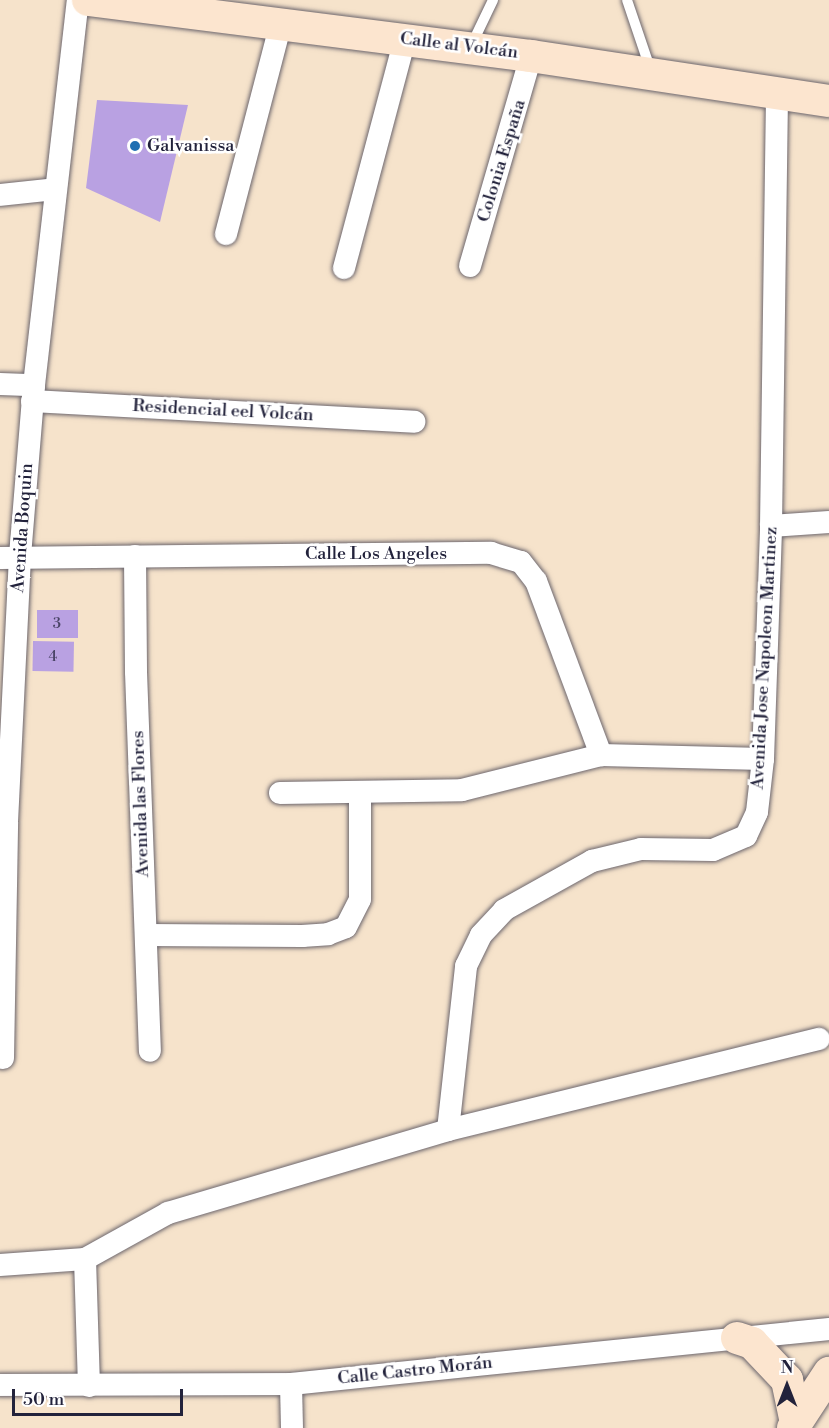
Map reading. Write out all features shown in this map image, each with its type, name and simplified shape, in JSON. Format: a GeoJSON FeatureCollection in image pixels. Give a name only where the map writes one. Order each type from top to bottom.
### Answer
{"type":"FeatureCollection","features":[{"type":"Feature","properties":{"kind":"main road","name":"Calle al Volcán"},"geometry":{"type":"LineString","coordinates":[[88,0],[231,8],[281,22],[531,56],[829,101]]}},
{"type":"Feature","properties":{"kind":"main road"},"geometry":{"type":"LineString","coordinates":[[737,1338],[752,1343],[787,1380],[795,1426]]}},
{"type":"Feature","properties":{"kind":"main road"},"geometry":{"type":"LineString","coordinates":[[795,1426],[829,1373]]}},
{"type":"Feature","properties":{"kind":"street","name":"Avenida Boquin"},"geometry":{"type":"LineString","coordinates":[[3,1058],[4,822],[10,557],[33,393],[78,0]]}},
{"type":"Feature","properties":{"kind":"street"},"geometry":{"type":"LineString","coordinates":[[225,234],[281,22]]}},
{"type":"Feature","properties":{"kind":"street"},"geometry":{"type":"LineString","coordinates":[[344,268],[405,39]]}},
{"type":"Feature","properties":{"kind":"street","name":"Colonia España"},"geometry":{"type":"LineString","coordinates":[[470,266],[531,56]]}},
{"type":"Feature","properties":{"kind":"street","name":"Avenida Jose Napoleon Martinez"},"geometry":{"type":"LineString","coordinates":[[448,1130],[466,966],[481,935],[504,910],[592,861],[641,849],[713,850],[746,836],[757,812],[763,759],[771,526],[777,93]]}},
{"type":"Feature","properties":{"kind":"street"},"geometry":{"type":"LineString","coordinates":[[0,195],[56,189]]}},
{"type":"Feature","properties":{"kind":"street","name":"Residencial eel Volcán"},"geometry":{"type":"LineString","coordinates":[[0,384],[33,393],[414,422]]}},
{"type":"Feature","properties":{"kind":"street"},"geometry":{"type":"LineString","coordinates":[[771,526],[829,522]]}},
{"type":"Feature","properties":{"kind":"street","name":"Calle Los Angeles"},"geometry":{"type":"LineString","coordinates":[[10,557],[491,553],[521,562],[536,581],[601,755]]}},
{"type":"Feature","properties":{"kind":"street","name":"Avenida las Flores"},"geometry":{"type":"LineString","coordinates":[[135,556],[150,1051]]}},
{"type":"Feature","properties":{"kind":"street"},"geometry":{"type":"LineString","coordinates":[[280,793],[470,789],[601,755],[763,759]]}},
{"type":"Feature","properties":{"kind":"street"},"geometry":{"type":"LineString","coordinates":[[146,935],[302,936],[328,934],[346,927],[360,899],[360,793]]}},
{"type":"Feature","properties":{"kind":"street"},"geometry":{"type":"LineString","coordinates":[[0,1265],[85,1259],[168,1213],[448,1130],[819,1039]]}},
{"type":"Feature","properties":{"kind":"street"},"geometry":{"type":"LineString","coordinates":[[85,1259],[89,1386]]}},
{"type":"Feature","properties":{"kind":"street","name":"Calle Castro Morán"},"geometry":{"type":"LineString","coordinates":[[0,1385],[291,1384],[829,1329]]}},
{"type":"Feature","properties":{"kind":"street"},"geometry":{"type":"LineString","coordinates":[[291,1384],[292,1428]]}},
{"type":"Feature","properties":{"kind":"lane"},"geometry":{"type":"LineString","coordinates":[[470,48],[493,0]]}},
{"type":"Feature","properties":{"kind":"lane"},"geometry":{"type":"LineString","coordinates":[[627,0],[652,74]]}},
{"type":"Feature","properties":{"kind":"building","name":"Galvanissa"},"geometry":{"type":"Polygon","coordinates":[[[97,100],[188,105],[160,222],[86,188],[97,100]]]}},
{"type":"Feature","properties":{"kind":"building"},"geometry":{"type":"Polygon","coordinates":[[[37,610],[78,610],[78,638],[37,638],[37,610]]]}},
{"type":"Feature","properties":{"kind":"building"},"geometry":{"type":"Polygon","coordinates":[[[33,641],[74,642],[73,672],[32,671],[33,641]]]}},
{"type":"Feature","properties":{"kind":"place","name":"Galvanissa"},"geometry":{"type":"Point","coordinates":[135,146]}}]}
